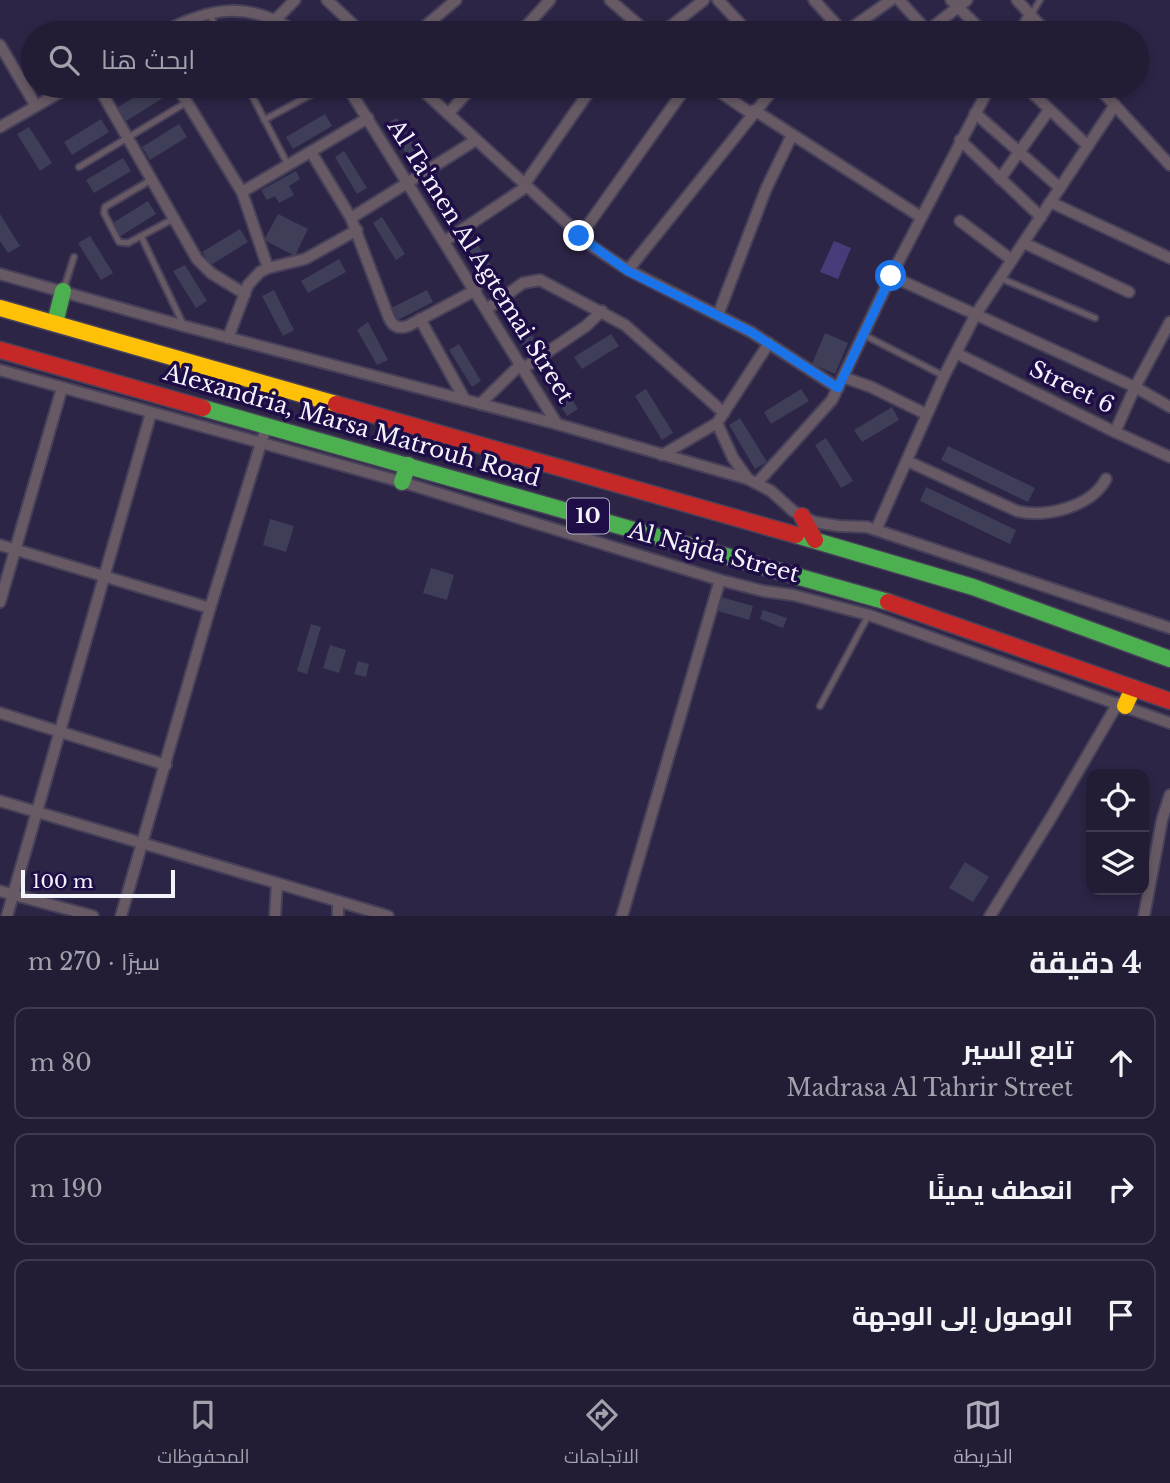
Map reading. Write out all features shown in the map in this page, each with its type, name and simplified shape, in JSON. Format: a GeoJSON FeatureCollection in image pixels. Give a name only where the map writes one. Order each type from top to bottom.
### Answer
{"type":"FeatureCollection","features":[{"type":"Feature","properties":{"kind":"main road"},"geometry":{"type":"LineString","coordinates":[[55,324],[63,290]]}},
{"type":"Feature","properties":{"kind":"main road","name":"Alexandria, Marsa Matrouh Road"},"geometry":{"type":"LineString","coordinates":[[0,309],[973,587],[1170,659]]}},
{"type":"Feature","properties":{"kind":"main road","name":"Alexandria, Marsa Matrouh Road"},"geometry":{"type":"LineString","coordinates":[[0,349],[884,601],[1170,702]]}},
{"type":"Feature","properties":{"kind":"main road"},"geometry":{"type":"LineString","coordinates":[[402,482],[408,465]]}},
{"type":"Feature","properties":{"kind":"main road"},"geometry":{"type":"LineString","coordinates":[[802,516],[815,540]]}},
{"type":"Feature","properties":{"kind":"main road"},"geometry":{"type":"LineString","coordinates":[[873,616],[884,601]]}},
{"type":"Feature","properties":{"kind":"main road"},"geometry":{"type":"LineString","coordinates":[[1121,705],[1133,688]]}},
{"type":"Feature","properties":{"kind":"street"},"geometry":{"type":"LineString","coordinates":[[190,21],[209,13],[243,10],[275,20],[295,0]]}},
{"type":"Feature","properties":{"kind":"street"},"geometry":{"type":"LineString","coordinates":[[327,0],[349,21]]}},
{"type":"Feature","properties":{"kind":"street"},"geometry":{"type":"LineString","coordinates":[[531,21],[550,0]]}},
{"type":"Feature","properties":{"kind":"street"},"geometry":{"type":"LineString","coordinates":[[610,0],[627,21]]}},
{"type":"Feature","properties":{"kind":"street"},"geometry":{"type":"LineString","coordinates":[[678,21],[704,0]]}},
{"type":"Feature","properties":{"kind":"street"},"geometry":{"type":"LineString","coordinates":[[718,0],[738,21]]}},
{"type":"Feature","properties":{"kind":"street"},"geometry":{"type":"LineString","coordinates":[[814,0],[833,21]]}},
{"type":"Feature","properties":{"kind":"street"},"geometry":{"type":"LineString","coordinates":[[861,21],[891,0]]}},
{"type":"Feature","properties":{"kind":"street"},"geometry":{"type":"LineString","coordinates":[[899,0],[917,21]]}},
{"type":"Feature","properties":{"kind":"street"},"geometry":{"type":"LineString","coordinates":[[1017,0],[1037,21]]}},
{"type":"Feature","properties":{"kind":"street"},"geometry":{"type":"LineString","coordinates":[[431,21],[454,1]]}},
{"type":"Feature","properties":{"kind":"street"},"geometry":{"type":"LineString","coordinates":[[939,21],[959,2],[975,21]]}},
{"type":"Feature","properties":{"kind":"street"},"geometry":{"type":"LineString","coordinates":[[1027,21],[1031,15]]}},
{"type":"Feature","properties":{"kind":"street"},"geometry":{"type":"LineString","coordinates":[[0,45],[21,81]]}},
{"type":"Feature","properties":{"kind":"street"},"geometry":{"type":"LineString","coordinates":[[31,98],[36,106]]}},
{"type":"Feature","properties":{"kind":"street"},"geometry":{"type":"LineString","coordinates":[[0,127],[50,98]]}},
{"type":"Feature","properties":{"kind":"street"},"geometry":{"type":"LineString","coordinates":[[105,98],[191,250],[203,266],[245,294]]}},
{"type":"Feature","properties":{"kind":"street"},"geometry":{"type":"LineString","coordinates":[[184,98],[242,192],[268,268]]}},
{"type":"Feature","properties":{"kind":"street","name":"Al Ta'men Al Agtemai Street"},"geometry":{"type":"LineString","coordinates":[[357,98],[557,424]]}},
{"type":"Feature","properties":{"kind":"street"},"geometry":{"type":"LineString","coordinates":[[431,98],[579,236],[628,271],[769,343],[838,388]]}},
{"type":"Feature","properties":{"kind":"street"},"geometry":{"type":"LineString","coordinates":[[448,114],[462,98]]}},
{"type":"Feature","properties":{"kind":"street"},"geometry":{"type":"LineString","coordinates":[[444,241],[525,186],[585,98]]}},
{"type":"Feature","properties":{"kind":"street"},"geometry":{"type":"LineString","coordinates":[[579,236],[678,98]]}},
{"type":"Feature","properties":{"kind":"street"},"geometry":{"type":"LineString","coordinates":[[730,98],[921,217]]}},
{"type":"Feature","properties":{"kind":"street"},"geometry":{"type":"LineString","coordinates":[[628,271],[765,98]]}},
{"type":"Feature","properties":{"kind":"street"},"geometry":{"type":"LineString","coordinates":[[753,481],[824,410],[838,388],[981,98]]}},
{"type":"Feature","properties":{"kind":"street"},"geometry":{"type":"LineString","coordinates":[[1037,98],[1088,146]]}},
{"type":"Feature","properties":{"kind":"street"},"geometry":{"type":"LineString","coordinates":[[1108,98],[1170,165]]}},
{"type":"Feature","properties":{"kind":"street"},"geometry":{"type":"LineString","coordinates":[[876,530],[944,376],[976,314],[1115,105]]}},
{"type":"Feature","properties":{"kind":"street"},"geometry":{"type":"LineString","coordinates":[[1000,179],[1049,110]]}},
{"type":"Feature","properties":{"kind":"street"},"geometry":{"type":"LineString","coordinates":[[975,113],[1060,188]]}},
{"type":"Feature","properties":{"kind":"street"},"geometry":{"type":"LineString","coordinates":[[242,192],[368,118]]}},
{"type":"Feature","properties":{"kind":"street"},"geometry":{"type":"LineString","coordinates":[[718,315],[766,189],[792,135]]}},
{"type":"Feature","properties":{"kind":"street"},"geometry":{"type":"LineString","coordinates":[[351,218],[476,140]]}},
{"type":"Feature","properties":{"kind":"street"},"geometry":{"type":"LineString","coordinates":[[960,140],[1041,217]]}},
{"type":"Feature","properties":{"kind":"street"},"geometry":{"type":"LineString","coordinates":[[311,152],[351,218],[391,323],[403,328],[476,290]]}},
{"type":"Feature","properties":{"kind":"street"},"geometry":{"type":"LineString","coordinates":[[1050,202],[1170,258]]}},
{"type":"Feature","properties":{"kind":"street"},"geometry":{"type":"LineString","coordinates":[[960,221],[1012,260]]}},
{"type":"Feature","properties":{"kind":"street"},"geometry":{"type":"LineString","coordinates":[[228,338],[253,278],[268,268],[305,259],[356,230]]}},
{"type":"Feature","properties":{"kind":"street"},"geometry":{"type":"LineString","coordinates":[[1024,243],[1129,292]]}},
{"type":"Feature","properties":{"kind":"street"},"geometry":{"type":"LineString","coordinates":[[0,274],[228,338],[557,424],[753,481],[771,491],[802,516],[825,525],[858,526],[876,530],[1170,628]]}},
{"type":"Feature","properties":{"kind":"street"},"geometry":{"type":"LineString","coordinates":[[891,276],[1135,387],[1170,407]]}},
{"type":"Feature","properties":{"kind":"street"},"geometry":{"type":"LineString","coordinates":[[487,309],[523,283],[540,280],[601,311],[636,334],[720,418],[733,458],[753,481]]}},
{"type":"Feature","properties":{"kind":"street"},"geometry":{"type":"LineString","coordinates":[[480,404],[523,366],[586,326],[601,311]]}},
{"type":"Feature","properties":{"kind":"street"},"geometry":{"type":"LineString","coordinates":[[421,319],[465,400]]}},
{"type":"Feature","properties":{"kind":"street"},"geometry":{"type":"LineString","coordinates":[[1115,432],[1135,387],[1170,322]]}},
{"type":"Feature","properties":{"kind":"street"},"geometry":{"type":"LineString","coordinates":[[662,455],[720,418],[769,343]]}},
{"type":"Feature","properties":{"kind":"street","name":"Street 6"},"geometry":{"type":"LineString","coordinates":[[956,353],[1170,457]]}},
{"type":"Feature","properties":{"kind":"street","name":"Al Najda Street"},"geometry":{"type":"LineString","coordinates":[[0,370],[402,482],[720,580],[762,591],[793,595],[873,616],[1170,723]]}},
{"type":"Feature","properties":{"kind":"street"},"geometry":{"type":"LineString","coordinates":[[843,377],[871,387],[926,415]]}},
{"type":"Feature","properties":{"kind":"street"},"geometry":{"type":"LineString","coordinates":[[0,602],[62,388]]}},
{"type":"Feature","properties":{"kind":"street"},"geometry":{"type":"LineString","coordinates":[[7,916],[151,413]]}},
{"type":"Feature","properties":{"kind":"street"},"geometry":{"type":"LineString","coordinates":[[121,916],[210,608],[267,424]]}},
{"type":"Feature","properties":{"kind":"street"},"geometry":{"type":"LineString","coordinates":[[907,461],[1028,514],[1061,510],[1093,494],[1106,479]]}},
{"type":"Feature","properties":{"kind":"street"},"geometry":{"type":"LineString","coordinates":[[0,545],[210,608]]}},
{"type":"Feature","properties":{"kind":"street"},"geometry":{"type":"LineString","coordinates":[[622,916],[720,580]]}},
{"type":"Feature","properties":{"kind":"street"},"geometry":{"type":"LineString","coordinates":[[990,916],[1121,705]]}},
{"type":"Feature","properties":{"kind":"street"},"geometry":{"type":"LineString","coordinates":[[0,713],[166,765]]}},
{"type":"Feature","properties":{"kind":"street"},"geometry":{"type":"LineString","coordinates":[[1144,916],[1162,820],[1170,795]]}},
{"type":"Feature","properties":{"kind":"street"},"geometry":{"type":"LineString","coordinates":[[0,801],[388,916]]}},
{"type":"Feature","properties":{"kind":"street"},"geometry":{"type":"LineString","coordinates":[[275,916],[277,883]]}},
{"type":"Feature","properties":{"kind":"street"},"geometry":{"type":"LineString","coordinates":[[0,891],[93,916]]}},
{"type":"Feature","properties":{"kind":"street"},"geometry":{"type":"LineString","coordinates":[[338,901],[338,916]]}},
{"type":"Feature","properties":{"kind":"lane"},"geometry":{"type":"LineString","coordinates":[[1031,15],[1032,9],[1040,0]]}},
{"type":"Feature","properties":{"kind":"lane"},"geometry":{"type":"LineString","coordinates":[[209,13],[213,21]]}},
{"type":"Feature","properties":{"kind":"lane"},"geometry":{"type":"LineString","coordinates":[[253,98],[288,165]]}},
{"type":"Feature","properties":{"kind":"lane"},"geometry":{"type":"LineString","coordinates":[[264,120],[305,98]]}},
{"type":"Feature","properties":{"kind":"lane"},"geometry":{"type":"LineString","coordinates":[[79,167],[187,103]]}},
{"type":"Feature","properties":{"kind":"lane"},"geometry":{"type":"LineString","coordinates":[[151,180],[104,210],[119,242],[125,244],[173,219]]}},
{"type":"Feature","properties":{"kind":"lane"},"geometry":{"type":"LineString","coordinates":[[141,236],[184,326]]}},
{"type":"Feature","properties":{"kind":"lane"},"geometry":{"type":"LineString","coordinates":[[63,290],[74,257]]}},
{"type":"Feature","properties":{"kind":"lane"},"geometry":{"type":"LineString","coordinates":[[1000,278],[1095,318]]}},
{"type":"Feature","properties":{"kind":"lane"},"geometry":{"type":"LineString","coordinates":[[864,335],[944,376]]}},
{"type":"Feature","properties":{"kind":"lane"},"geometry":{"type":"LineString","coordinates":[[820,706],[873,616]]}},
{"type":"Feature","properties":{"kind":"shaded area"},"geometry":{"type":"Polygon","coordinates":[[[834,241],[851,248],[838,279],[820,272],[834,241]]]}},
{"type":"Feature","properties":{"kind":"building"},"geometry":{"type":"Polygon","coordinates":[[[133,98],[163,98],[126,121],[118,107],[133,98]]]}},
{"type":"Feature","properties":{"kind":"building"},"geometry":{"type":"Polygon","coordinates":[[[325,114],[332,126],[293,149],[286,137],[325,114]]]}},
{"type":"Feature","properties":{"kind":"building"},"geometry":{"type":"Polygon","coordinates":[[[397,118],[420,154],[410,160],[387,123],[397,118]]]}},
{"type":"Feature","properties":{"kind":"building"},"geometry":{"type":"Polygon","coordinates":[[[101,119],[109,132],[72,155],[64,142],[101,119]]]}},
{"type":"Feature","properties":{"kind":"building"},"geometry":{"type":"Polygon","coordinates":[[[179,124],[187,137],[150,160],[142,147],[179,124]]]}},
{"type":"Feature","properties":{"kind":"building"},"geometry":{"type":"Polygon","coordinates":[[[29,127],[52,163],[40,171],[17,134],[29,127]]]}},
{"type":"Feature","properties":{"kind":"building"},"geometry":{"type":"Polygon","coordinates":[[[344,151],[367,188],[357,194],[335,157],[344,151]]]}},
{"type":"Feature","properties":{"kind":"building"},"geometry":{"type":"Polygon","coordinates":[[[123,158],[131,171],[94,193],[86,180],[123,158]]]}},
{"type":"Feature","properties":{"kind":"building"},"geometry":{"type":"Polygon","coordinates":[[[296,171],[300,179],[289,186],[294,195],[279,203],[275,196],[267,200],[261,190],[296,171]]]}},
{"type":"Feature","properties":{"kind":"building"},"geometry":{"type":"Polygon","coordinates":[[[438,184],[461,221],[451,226],[428,190],[438,184]]]}},
{"type":"Feature","properties":{"kind":"building"},"geometry":{"type":"Polygon","coordinates":[[[148,201],[156,214],[119,237],[111,224],[148,201]]]}},
{"type":"Feature","properties":{"kind":"building"},"geometry":{"type":"Polygon","coordinates":[[[0,214],[20,246],[8,253],[0,241],[0,214]]]}},
{"type":"Feature","properties":{"kind":"building"},"geometry":{"type":"Polygon","coordinates":[[[278,214],[308,229],[295,256],[264,240],[278,214]]]}},
{"type":"Feature","properties":{"kind":"building"},"geometry":{"type":"Polygon","coordinates":[[[382,217],[405,254],[396,260],[373,223],[382,217]]]}},
{"type":"Feature","properties":{"kind":"building"},"geometry":{"type":"Polygon","coordinates":[[[240,229],[248,242],[211,265],[202,252],[240,229]]]}},
{"type":"Feature","properties":{"kind":"building"},"geometry":{"type":"Polygon","coordinates":[[[90,236],[113,273],[101,280],[78,243],[90,236]]]}},
{"type":"Feature","properties":{"kind":"building"},"geometry":{"type":"Polygon","coordinates":[[[478,245],[501,281],[492,287],[469,251],[478,245]]]}},
{"type":"Feature","properties":{"kind":"building"},"geometry":{"type":"Polygon","coordinates":[[[339,259],[346,272],[308,293],[301,281],[339,259]]]}},
{"type":"Feature","properties":{"kind":"building"},"geometry":{"type":"Polygon","coordinates":[[[185,265],[207,301],[196,308],[173,271],[185,265]]]}},
{"type":"Feature","properties":{"kind":"building"},"geometry":{"type":"Polygon","coordinates":[[[274,290],[294,330],[283,336],[262,296],[274,290]]]}},
{"type":"Feature","properties":{"kind":"building"},"geometry":{"type":"Polygon","coordinates":[[[427,290],[433,302],[398,320],[391,308],[427,290]]]}},
{"type":"Feature","properties":{"kind":"building"},"geometry":{"type":"Polygon","coordinates":[[[515,308],[538,345],[527,352],[504,315],[515,308]]]}},
{"type":"Feature","properties":{"kind":"building"},"geometry":{"type":"Polygon","coordinates":[[[368,322],[388,360],[377,365],[357,330],[368,322]]]}},
{"type":"Feature","properties":{"kind":"building"},"geometry":{"type":"Polygon","coordinates":[[[825,333],[848,343],[835,374],[812,364],[825,333]]]}},
{"type":"Feature","properties":{"kind":"building"},"geometry":{"type":"Polygon","coordinates":[[[611,334],[619,346],[582,369],[574,357],[611,334]]]}},
{"type":"Feature","properties":{"kind":"building"},"geometry":{"type":"Polygon","coordinates":[[[459,344],[481,381],[472,387],[449,350],[459,344]]]}},
{"type":"Feature","properties":{"kind":"building"},"geometry":{"type":"Polygon","coordinates":[[[555,372],[578,409],[567,416],[544,379],[555,372]]]}},
{"type":"Feature","properties":{"kind":"building"},"geometry":{"type":"Polygon","coordinates":[[[646,389],[673,433],[662,440],[635,396],[646,389]]]}},
{"type":"Feature","properties":{"kind":"building"},"geometry":{"type":"Polygon","coordinates":[[[801,389],[809,401],[771,424],[764,412],[801,389]]]}},
{"type":"Feature","properties":{"kind":"building"},"geometry":{"type":"Polygon","coordinates":[[[892,407],[899,420],[862,442],[854,430],[892,407]]]}},
{"type":"Feature","properties":{"kind":"building"},"geometry":{"type":"Polygon","coordinates":[[[740,418],[767,462],[755,469],[729,425],[740,418]]]}},
{"type":"Feature","properties":{"kind":"building"},"geometry":{"type":"Polygon","coordinates":[[[826,438],[853,481],[841,488],[815,445],[826,438]]]}},
{"type":"Feature","properties":{"kind":"building"},"geometry":{"type":"Polygon","coordinates":[[[948,446],[1035,488],[1028,502],[941,460],[948,446]]]}},
{"type":"Feature","properties":{"kind":"building"},"geometry":{"type":"Polygon","coordinates":[[[926,487],[1016,530],[1010,544],[920,501],[926,487]]]}},
{"type":"Feature","properties":{"kind":"building"},"geometry":{"type":"Polygon","coordinates":[[[270,519],[294,526],[286,552],[263,545],[270,519]]]}},
{"type":"Feature","properties":{"kind":"building"},"geometry":{"type":"Polygon","coordinates":[[[431,568],[454,575],[447,600],[423,593],[431,568]]]}},
{"type":"Feature","properties":{"kind":"building"},"geometry":{"type":"Polygon","coordinates":[[[721,597],[753,606],[749,620],[718,611],[721,597]]]}},
{"type":"Feature","properties":{"kind":"building"},"geometry":{"type":"Polygon","coordinates":[[[763,610],[787,618],[783,628],[760,619],[763,610]]]}},
{"type":"Feature","properties":{"kind":"building"},"geometry":{"type":"Polygon","coordinates":[[[311,624],[321,627],[307,674],[297,671],[311,624]]]}},
{"type":"Feature","properties":{"kind":"building"},"geometry":{"type":"Polygon","coordinates":[[[330,645],[346,650],[339,673],[323,668],[330,645]]]}},
{"type":"Feature","properties":{"kind":"building"},"geometry":{"type":"Polygon","coordinates":[[[358,661],[369,664],[366,677],[354,674],[358,661]]]}},
{"type":"Feature","properties":{"kind":"building"},"geometry":{"type":"Polygon","coordinates":[[[965,862],[989,877],[973,902],[949,888],[965,862]]]}},
{"type":"Feature","properties":{"kind":"traffic: fast"},"geometry":{"type":"LineString","coordinates":[[55,323],[63,291]]}},
{"type":"Feature","properties":{"kind":"traffic: fast"},"geometry":{"type":"LineString","coordinates":[[203,408],[888,602]]}},
{"type":"Feature","properties":{"kind":"traffic: fast"},"geometry":{"type":"LineString","coordinates":[[402,482],[408,465]]}},
{"type":"Feature","properties":{"kind":"traffic: fast"},"geometry":{"type":"LineString","coordinates":[[796,535],[973,587],[1170,659]]}},
{"type":"Feature","properties":{"kind":"traffic: slow"},"geometry":{"type":"LineString","coordinates":[[0,308],[336,404]]}},
{"type":"Feature","properties":{"kind":"traffic: slow"},"geometry":{"type":"LineString","coordinates":[[1125,706],[1133,688]]}},
{"type":"Feature","properties":{"kind":"traffic: jam"},"geometry":{"type":"LineString","coordinates":[[0,350],[203,408]]}},
{"type":"Feature","properties":{"kind":"traffic: jam"},"geometry":{"type":"LineString","coordinates":[[336,404],[796,535]]}},
{"type":"Feature","properties":{"kind":"traffic: jam"},"geometry":{"type":"LineString","coordinates":[[802,516],[815,540]]}},
{"type":"Feature","properties":{"kind":"traffic: jam"},"geometry":{"type":"LineString","coordinates":[[888,602],[1170,701]]}},
{"type":"Feature","properties":{"kind":"route"},"geometry":{"type":"LineString","coordinates":[[579,236],[628,271],[751,332],[838,388],[891,276]]}}]}
